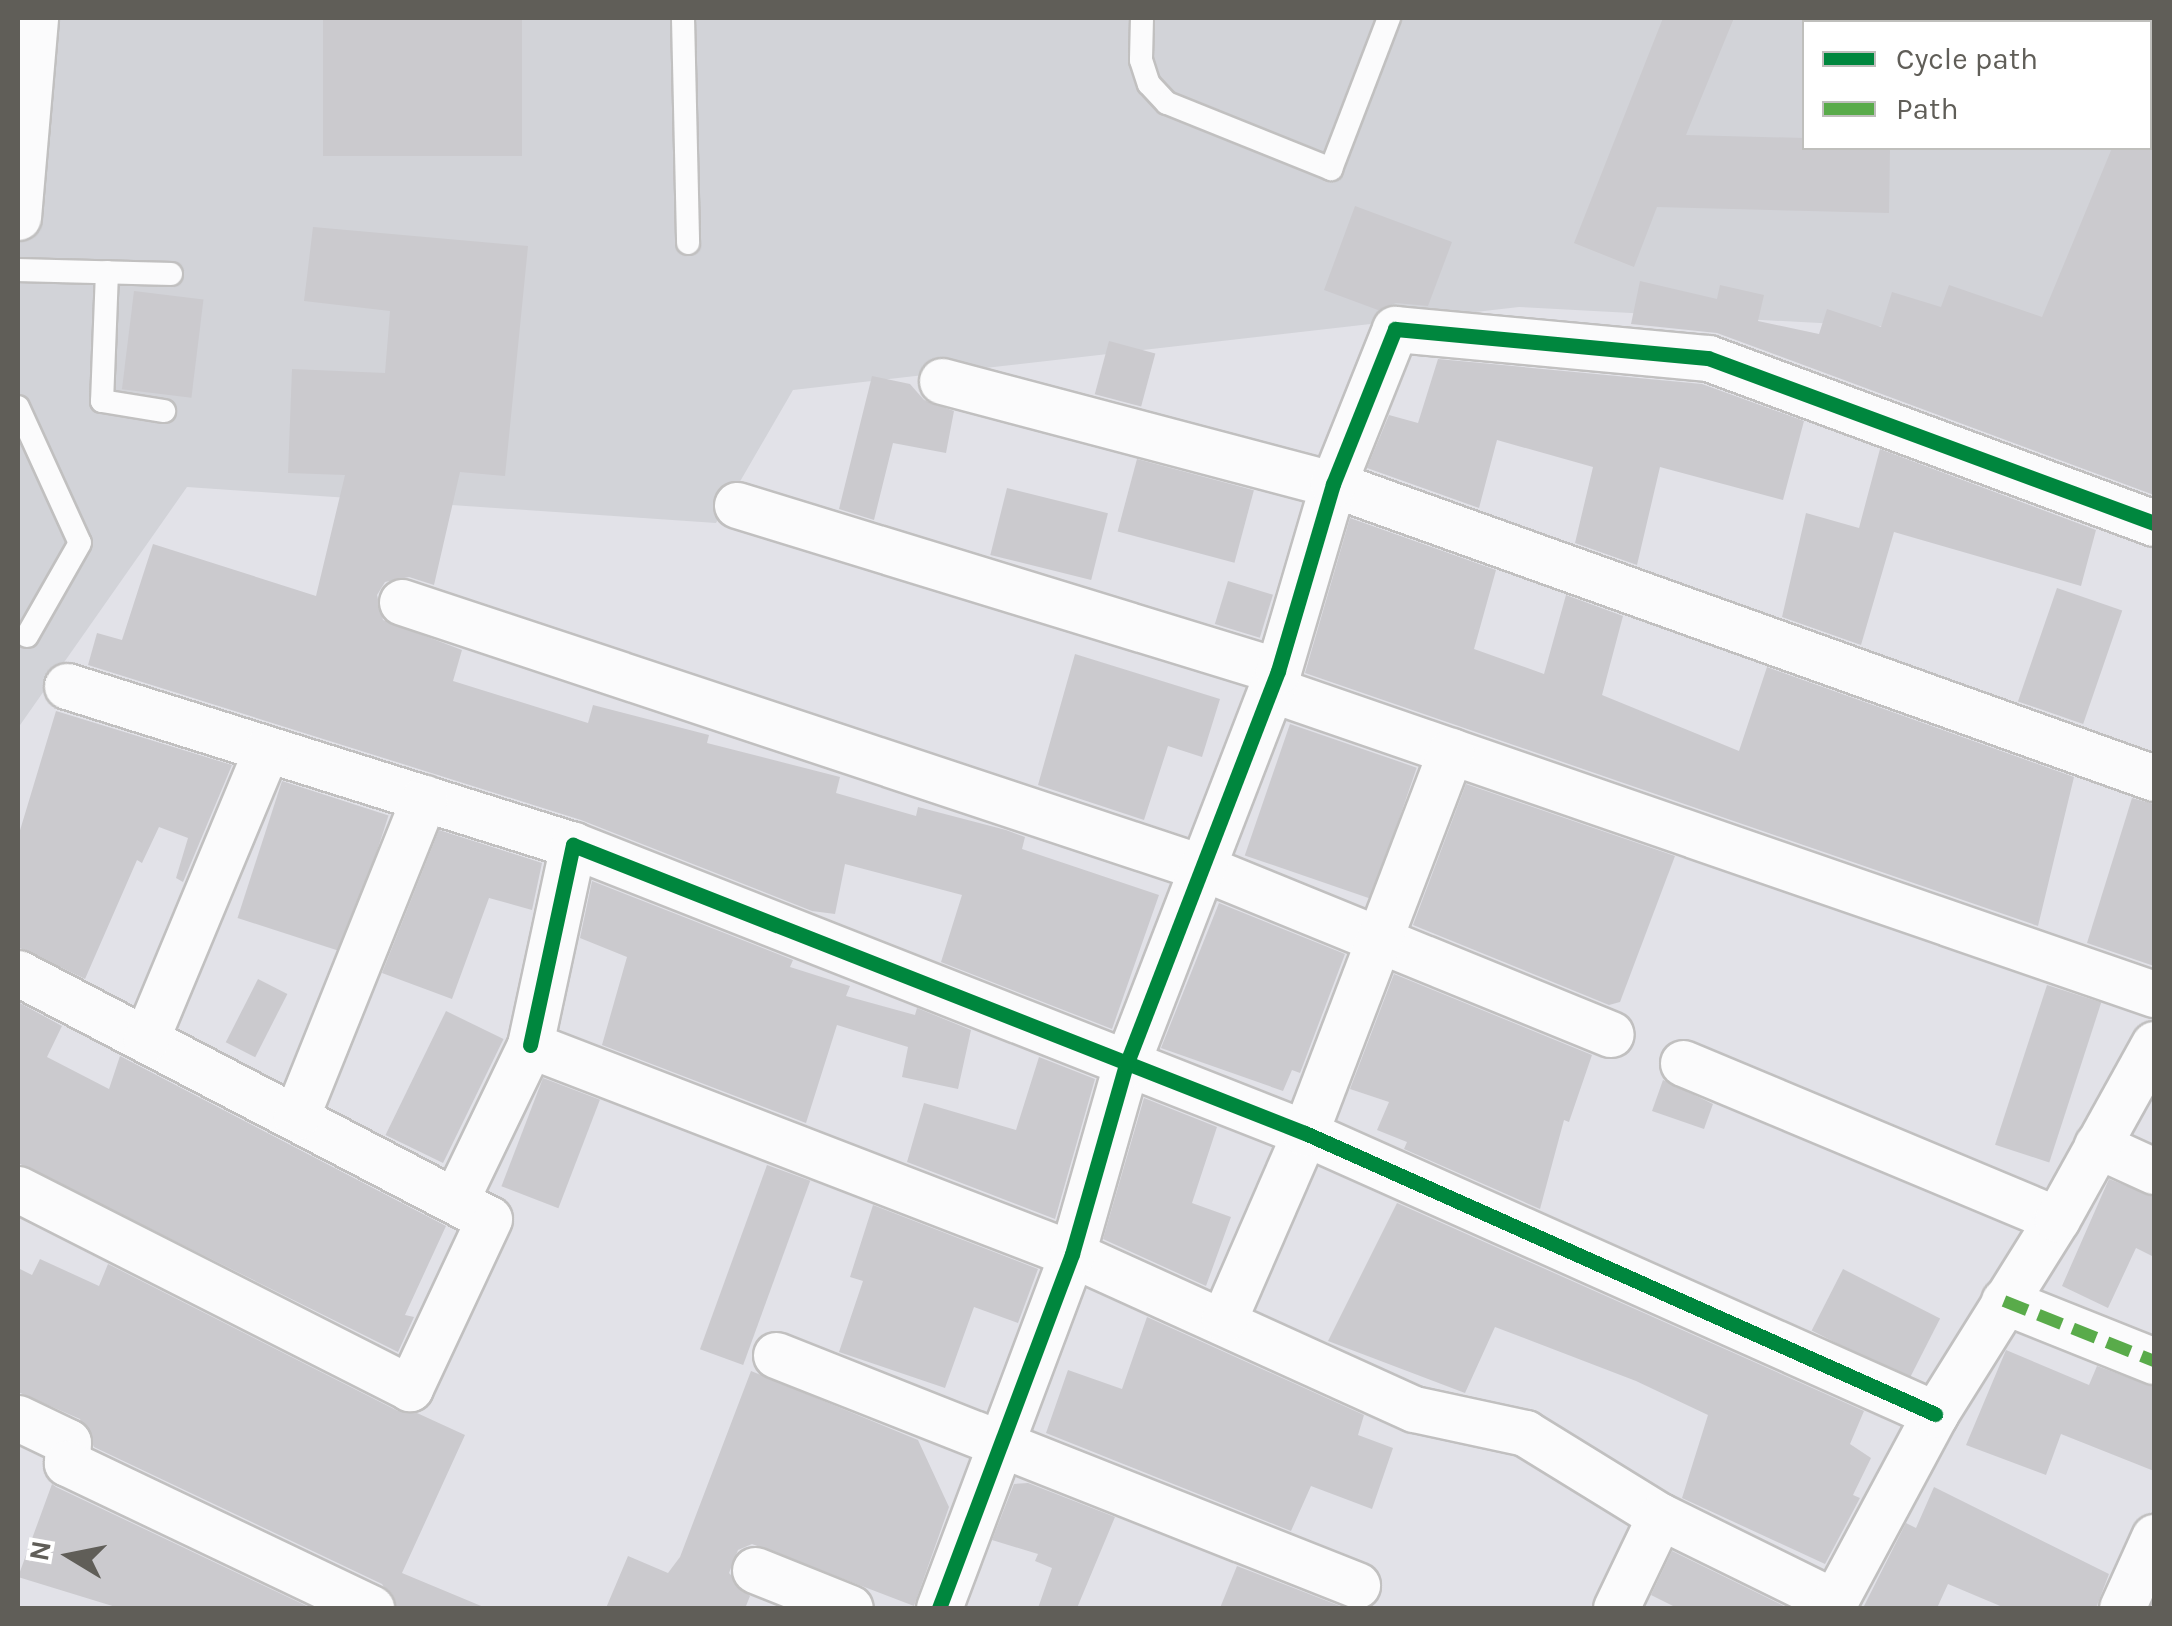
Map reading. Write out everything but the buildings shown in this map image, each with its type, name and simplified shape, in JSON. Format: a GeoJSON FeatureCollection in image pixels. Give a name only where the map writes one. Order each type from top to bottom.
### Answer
{"type":"FeatureCollection","features":[{"type":"Feature","properties":{"kind":"street"},"geometry":{"type":"LineString","coordinates":[[18,217],[23,93],[34,18]]}},
{"type":"Feature","properties":{"kind":"street"},"geometry":{"type":"LineString","coordinates":[[940,1608],[1072,1254],[1126,1065],[1206,869],[1275,679],[1332,484],[1395,329],[1708,358],[2154,524]]}},
{"type":"Feature","properties":{"kind":"street"},"geometry":{"type":"LineString","coordinates":[[942,381],[1332,484],[2154,778]]}},
{"type":"Feature","properties":{"kind":"street"},"geometry":{"type":"LineString","coordinates":[[737,505],[1275,679],[1451,750],[2154,994]]}},
{"type":"Feature","properties":{"kind":"street"},"geometry":{"type":"LineString","coordinates":[[402,602],[1206,869],[1612,1034]]}},
{"type":"Feature","properties":{"kind":"street"},"geometry":{"type":"LineString","coordinates":[[68,686],[573,845],[1306,1133],[1935,1414]]}},
{"type":"Feature","properties":{"kind":"street"},"geometry":{"type":"LineString","coordinates":[[146,1040],[267,749]]}},
{"type":"Feature","properties":{"kind":"street"},"geometry":{"type":"LineString","coordinates":[[1224,1319],[1306,1133],[1451,750]]}},
{"type":"Feature","properties":{"kind":"street"},"geometry":{"type":"LineString","coordinates":[[296,1117],[424,798]]}},
{"type":"Feature","properties":{"kind":"street"},"geometry":{"type":"LineString","coordinates":[[456,1199],[530,1045],[573,845]]}},
{"type":"Feature","properties":{"kind":"street"},"geometry":{"type":"LineString","coordinates":[[18,973],[489,1219],[410,1388],[18,1189]]}},
{"type":"Feature","properties":{"kind":"street"},"geometry":{"type":"LineString","coordinates":[[530,1045],[1072,1254],[1224,1319],[1414,1409],[1525,1433],[1660,1516],[1833,1605],[1935,1414],[2056,1218],[2154,1044]]}},
{"type":"Feature","properties":{"kind":"street"},"geometry":{"type":"LineString","coordinates":[[1683,1063],[2056,1218]]}},
{"type":"Feature","properties":{"kind":"street"},"geometry":{"type":"LineString","coordinates":[[2097,1145],[2154,1172]]}},
{"type":"Feature","properties":{"kind":"street"},"geometry":{"type":"LineString","coordinates":[[2004,1301],[2154,1361]]}},
{"type":"Feature","properties":{"kind":"street"},"geometry":{"type":"LineString","coordinates":[[776,1355],[1000,1448],[1357,1585]]}},
{"type":"Feature","properties":{"kind":"street"},"geometry":{"type":"LineString","coordinates":[[18,1418],[68,1442],[68,1463],[372,1608]]}},
{"type":"Feature","properties":{"kind":"street"},"geometry":{"type":"LineString","coordinates":[[1616,1608],[1660,1516]]}},
{"type":"Feature","properties":{"kind":"street"},"geometry":{"type":"LineString","coordinates":[[2125,1608],[2154,1537]]}},
{"type":"Feature","properties":{"kind":"street"},"geometry":{"type":"LineString","coordinates":[[755,1570],[850,1608]]}},
{"type":"Feature","properties":{"kind":"lane"},"geometry":{"type":"LineString","coordinates":[[683,18],[688,243]]}},
{"type":"Feature","properties":{"kind":"lane"},"geometry":{"type":"LineString","coordinates":[[1142,18],[1140,60],[1149,84],[1167,103],[1330,169],[1389,18]]}},
{"type":"Feature","properties":{"kind":"lane"},"geometry":{"type":"LineString","coordinates":[[18,270],[171,274]]}},
{"type":"Feature","properties":{"kind":"lane"},"geometry":{"type":"LineString","coordinates":[[107,272],[102,401],[164,411]]}},
{"type":"Feature","properties":{"kind":"lane"},"geometry":{"type":"LineString","coordinates":[[18,407],[80,543],[27,636]]}},
{"type":"Feature","properties":{"kind":"shaded area"},"geometry":{"type":"Polygon","coordinates":[[[18,18],[2154,18],[2154,384],[2045,335],[1519,307],[793,390],[716,523],[187,487],[18,728],[18,18]]]}},
{"type":"Feature","properties":{"kind":"marked path"},"geometry":{"type":"LineString","coordinates":[[2004,1301],[2154,1361]]}},
{"type":"Feature","properties":{"kind":"cycle path"},"geometry":{"type":"LineString","coordinates":[[939,1608],[1072,1254],[1126,1065],[1278,671],[1333,484],[1395,329],[1708,358],[2154,523]]}},
{"type":"Feature","properties":{"kind":"cycle path"},"geometry":{"type":"LineString","coordinates":[[530,1045],[573,845],[1305,1133],[1935,1414]]}}]}
